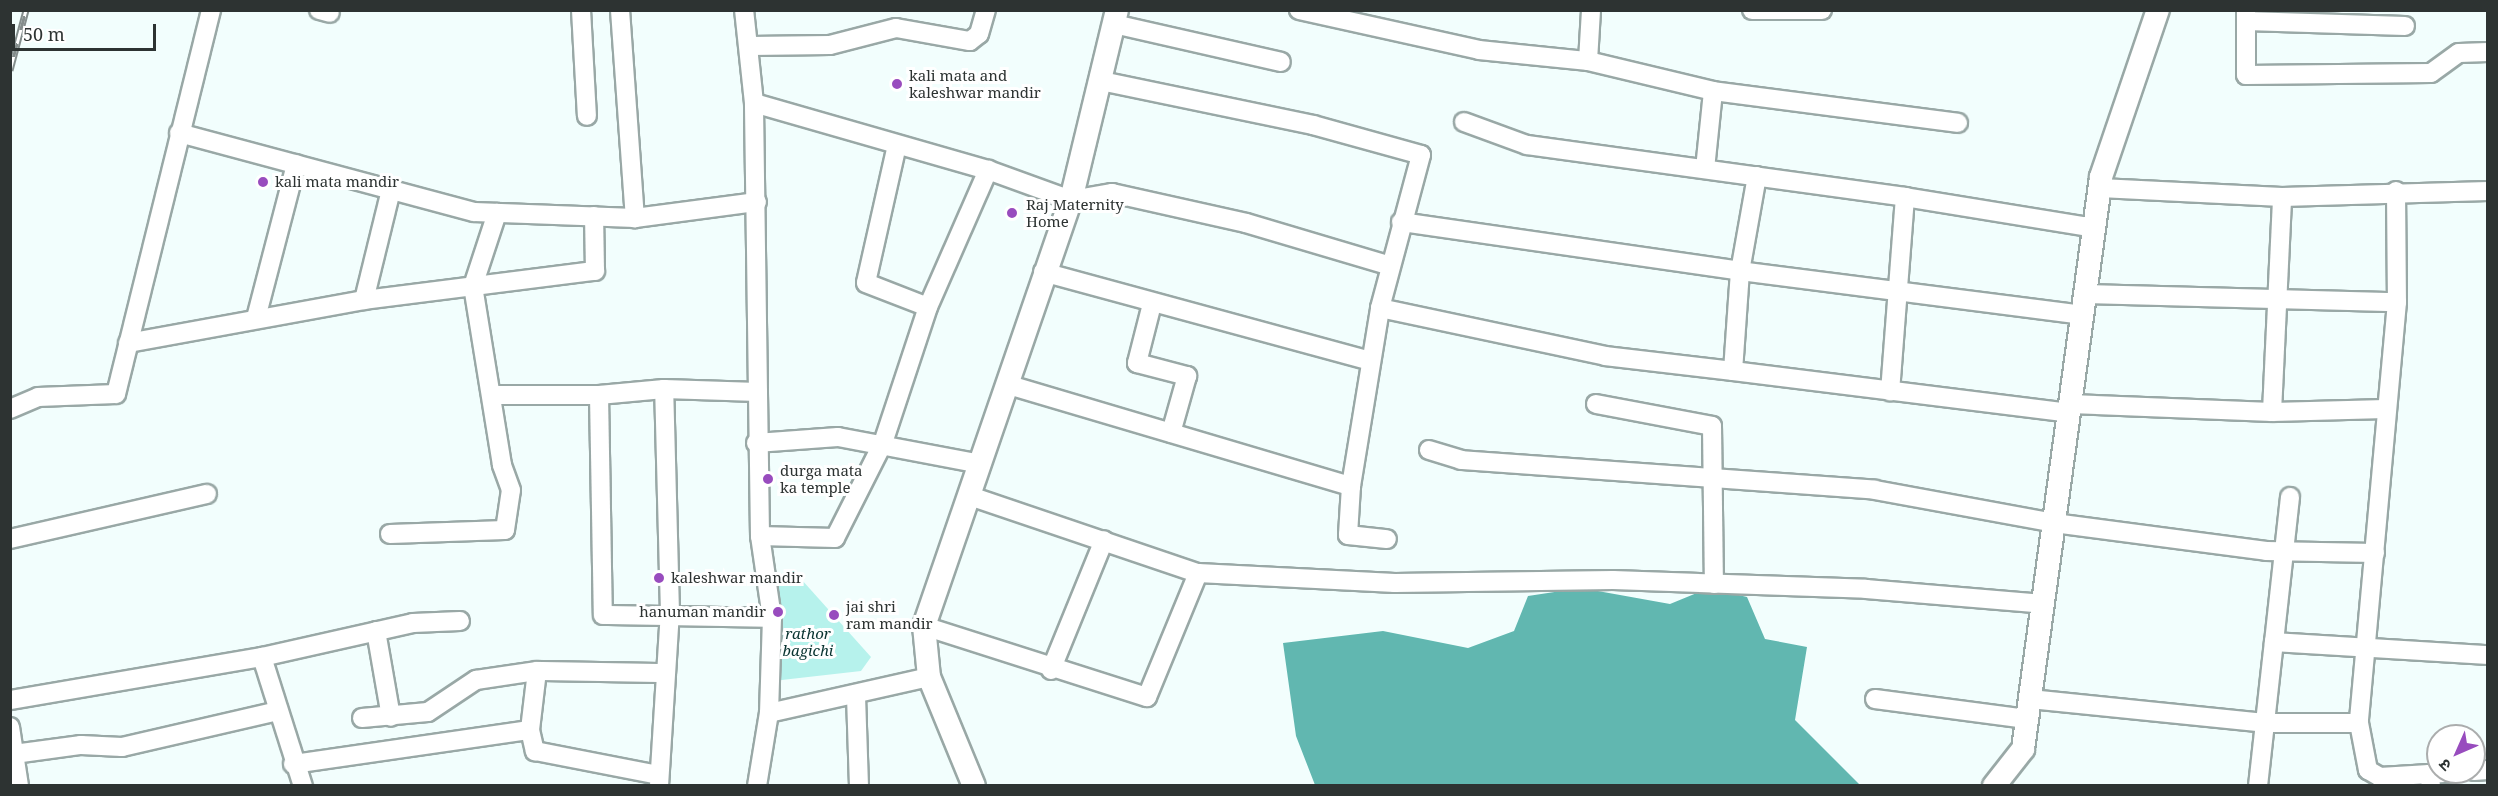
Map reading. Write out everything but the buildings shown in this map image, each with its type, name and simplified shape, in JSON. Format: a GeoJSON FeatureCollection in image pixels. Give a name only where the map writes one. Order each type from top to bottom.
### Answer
{"type":"FeatureCollection","features":[{"type":"Feature","properties":{"kind":"street"},"geometry":{"type":"LineString","coordinates":[[10,409],[38,398],[116,393],[211,10]]}},
{"type":"Feature","properties":{"kind":"street"},"geometry":{"type":"LineString","coordinates":[[581,10],[587,116]]}},
{"type":"Feature","properties":{"kind":"street"},"geometry":{"type":"LineString","coordinates":[[620,10],[635,218]]}},
{"type":"Feature","properties":{"kind":"street"},"geometry":{"type":"LineString","coordinates":[[744,10],[750,46],[754,103],[757,202],[756,443],[760,536],[772,618],[769,712],[757,786]]}},
{"type":"Feature","properties":{"kind":"street"},"geometry":{"type":"LineString","coordinates":[[750,46],[830,45],[896,28],[970,41],[979,34],[986,10]]}},
{"type":"Feature","properties":{"kind":"street"},"geometry":{"type":"LineString","coordinates":[[1299,10],[1479,50],[1588,61],[1713,91],[1958,123]]}},
{"type":"Feature","properties":{"kind":"street"},"geometry":{"type":"LineString","coordinates":[[1588,61],[1591,10]]}},
{"type":"Feature","properties":{"kind":"street"},"geometry":{"type":"LineString","coordinates":[[1752,10],[1822,10]]}},
{"type":"Feature","properties":{"kind":"street"},"geometry":{"type":"LineString","coordinates":[[1994,786],[2023,749],[2100,188],[2158,11]]}},
{"type":"Feature","properties":{"kind":"street"},"geometry":{"type":"LineString","coordinates":[[2405,26],[2246,16],[2246,75],[2431,73],[2459,53],[2487,52]]}},
{"type":"Feature","properties":{"kind":"street"},"geometry":{"type":"LineString","coordinates":[[974,786],[961,760],[929,677],[924,626],[1009,385],[1043,272],[1071,200],[1116,17],[1281,62]]}},
{"type":"Feature","properties":{"kind":"street"},"geometry":{"type":"LineString","coordinates":[[1101,81],[1313,125],[1421,155],[1388,265],[1370,361],[1351,486],[1348,535],[1387,540]]}},
{"type":"Feature","properties":{"kind":"street"},"geometry":{"type":"LineString","coordinates":[[1705,169],[1713,91]]}},
{"type":"Feature","properties":{"kind":"street"},"geometry":{"type":"LineString","coordinates":[[754,103],[988,170],[1071,200],[1112,193],[1246,223],[1388,265]]}},
{"type":"Feature","properties":{"kind":"street"},"geometry":{"type":"LineString","coordinates":[[1464,122],[1527,145],[1905,197],[2094,228]]}},
{"type":"Feature","properties":{"kind":"street"},"geometry":{"type":"LineString","coordinates":[[179,133],[391,190],[497,213],[635,218],[757,202]]}},
{"type":"Feature","properties":{"kind":"street"},"geometry":{"type":"LineString","coordinates":[[897,145],[866,283],[928,308]]}},
{"type":"Feature","properties":{"kind":"street"},"geometry":{"type":"LineString","coordinates":[[256,318],[296,164]]}},
{"type":"Feature","properties":{"kind":"street"},"geometry":{"type":"LineString","coordinates":[[760,536],[835,538],[884,443],[928,308],[988,170]]}},
{"type":"Feature","properties":{"kind":"street"},"geometry":{"type":"LineString","coordinates":[[1733,372],[1740,271],[1757,176]]}},
{"type":"Feature","properties":{"kind":"street"},"geometry":{"type":"LineString","coordinates":[[2100,188],[2282,197],[2396,191],[2487,191]]}},
{"type":"Feature","properties":{"kind":"street"},"geometry":{"type":"LineString","coordinates":[[364,300],[391,190]]}},
{"type":"Feature","properties":{"kind":"street"},"geometry":{"type":"LineString","coordinates":[[2396,191],[2397,302],[2367,650],[2358,723],[2368,770],[2380,777],[2426,780]]}},
{"type":"Feature","properties":{"kind":"street"},"geometry":{"type":"LineString","coordinates":[[1890,391],[1905,197]]}},
{"type":"Feature","properties":{"kind":"street"},"geometry":{"type":"LineString","coordinates":[[2272,412],[2282,197]]}},
{"type":"Feature","properties":{"kind":"street"},"geometry":{"type":"LineString","coordinates":[[390,534],[505,530],[512,490],[502,465],[494,395],[473,286],[497,213]]}},
{"type":"Feature","properties":{"kind":"street"},"geometry":{"type":"LineString","coordinates":[[128,343],[364,300],[595,271],[594,216]]}},
{"type":"Feature","properties":{"kind":"street"},"geometry":{"type":"LineString","coordinates":[[1401,222],[1898,293],[2084,304],[2277,300],[2397,302]]}},
{"type":"Feature","properties":{"kind":"street"},"geometry":{"type":"LineString","coordinates":[[1043,272],[1152,304],[1370,361]]}},
{"type":"Feature","properties":{"kind":"street"},"geometry":{"type":"LineString","coordinates":[[1152,304],[1137,363],[1187,376],[1171,433]]}},
{"type":"Feature","properties":{"kind":"street"},"geometry":{"type":"LineString","coordinates":[[1380,308],[1605,356],[1890,391],[2069,409],[2272,412],[2386,409]]}},
{"type":"Feature","properties":{"kind":"street"},"geometry":{"type":"LineString","coordinates":[[1009,385],[1351,486]]}},
{"type":"Feature","properties":{"kind":"street"},"geometry":{"type":"LineString","coordinates":[[494,395],[599,395],[664,389],[758,393]]}},
{"type":"Feature","properties":{"kind":"street"},"geometry":{"type":"LineString","coordinates":[[537,670],[530,730],[535,751],[547,757],[659,780],[664,673],[670,613],[664,389]]}},
{"type":"Feature","properties":{"kind":"street"},"geometry":{"type":"LineString","coordinates":[[599,395],[603,615],[670,613],[772,618]]}},
{"type":"Feature","properties":{"kind":"street"},"geometry":{"type":"LineString","coordinates":[[1596,404],[1712,426],[1714,584]]}},
{"type":"Feature","properties":{"kind":"street"},"geometry":{"type":"LineString","coordinates":[[756,443],[838,437],[884,443],[981,464]]}},
{"type":"Feature","properties":{"kind":"street"},"geometry":{"type":"LineString","coordinates":[[1429,450],[1461,460],[1875,490],[2054,523],[2284,552],[2375,553]]}},
{"type":"Feature","properties":{"kind":"street"},"geometry":{"type":"LineString","coordinates":[[10,539],[207,494]]}},
{"type":"Feature","properties":{"kind":"street"},"geometry":{"type":"LineString","coordinates":[[970,496],[1198,573],[1395,583],[1714,584],[1866,589],[2043,604]]}},
{"type":"Feature","properties":{"kind":"street"},"geometry":{"type":"LineString","coordinates":[[2258,786],[2290,497]]}},
{"type":"Feature","properties":{"kind":"street"},"geometry":{"type":"LineString","coordinates":[[1051,670],[1104,540]]}},
{"type":"Feature","properties":{"kind":"street"},"geometry":{"type":"LineString","coordinates":[[924,626],[1051,670],[1147,698],[1198,573]]}},
{"type":"Feature","properties":{"kind":"street"},"geometry":{"type":"LineString","coordinates":[[10,700],[262,657],[376,631],[460,621]]}},
{"type":"Feature","properties":{"kind":"street"},"geometry":{"type":"LineString","coordinates":[[376,631],[391,717]]}},
{"type":"Feature","properties":{"kind":"street"},"geometry":{"type":"LineString","coordinates":[[2274,642],[2367,650],[2487,655]]}},
{"type":"Feature","properties":{"kind":"street"},"geometry":{"type":"LineString","coordinates":[[262,657],[294,764],[303,786]]}},
{"type":"Feature","properties":{"kind":"street"},"geometry":{"type":"LineString","coordinates":[[362,718],[391,717],[447,704],[476,680],[537,670],[664,673]]}},
{"type":"Feature","properties":{"kind":"street"},"geometry":{"type":"LineString","coordinates":[[769,712],[856,696],[929,677]]}},
{"type":"Feature","properties":{"kind":"street"},"geometry":{"type":"LineString","coordinates":[[856,696],[859,786]]}},
{"type":"Feature","properties":{"kind":"street"},"geometry":{"type":"LineString","coordinates":[[1875,699],[2265,723],[2358,723]]}},
{"type":"Feature","properties":{"kind":"street"},"geometry":{"type":"LineString","coordinates":[[14,754],[81,745],[122,747],[278,711]]}},
{"type":"Feature","properties":{"kind":"street"},"geometry":{"type":"LineString","coordinates":[[10,727],[19,786]]}},
{"type":"Feature","properties":{"kind":"street"},"geometry":{"type":"LineString","coordinates":[[294,764],[530,730]]}},
{"type":"Feature","properties":{"kind":"street"},"geometry":{"type":"LineString","coordinates":[[960,786],[961,760]]}},
{"type":"Feature","properties":{"kind":"green space","name":"rathor bagichi"},"geometry":{"type":"Polygon","coordinates":[[[793,570],[871,657],[861,671],[764,682],[779,574],[793,570]]]}},
{"type":"Feature","properties":{"kind":"shaded area"},"geometry":{"type":"Polygon","coordinates":[[[1581,588],[1670,604],[1709,588],[1747,597],[1765,639],[1807,647],[1795,720],[1860,785],[1315,785],[1296,736],[1283,643],[1383,631],[1468,648],[1514,631],[1528,596],[1581,588]]]}},
{"type":"Feature","properties":{"kind":"railway"},"geometry":{"type":"LineString","coordinates":[[10,70],[26,10]]}},
{"type":"Feature","properties":{"kind":"place","name":"kali mata and kaleshwar mandir"},"geometry":{"type":"Point","coordinates":[897,84]}},
{"type":"Feature","properties":{"kind":"place","name":"kali mata mandir"},"geometry":{"type":"Point","coordinates":[263,182]}},
{"type":"Feature","properties":{"kind":"place","name":"Raj Maternity Home"},"geometry":{"type":"Point","coordinates":[1012,213]}},
{"type":"Feature","properties":{"kind":"place","name":"durga mata ka temple"},"geometry":{"type":"Point","coordinates":[768,479]}},
{"type":"Feature","properties":{"kind":"place","name":"kaleshwar mandir"},"geometry":{"type":"Point","coordinates":[659,578]}},
{"type":"Feature","properties":{"kind":"place","name":"hanuman mandir"},"geometry":{"type":"Point","coordinates":[778,612]}},
{"type":"Feature","properties":{"kind":"place","name":"jai shri ram mandir"},"geometry":{"type":"Point","coordinates":[834,615]}}]}
